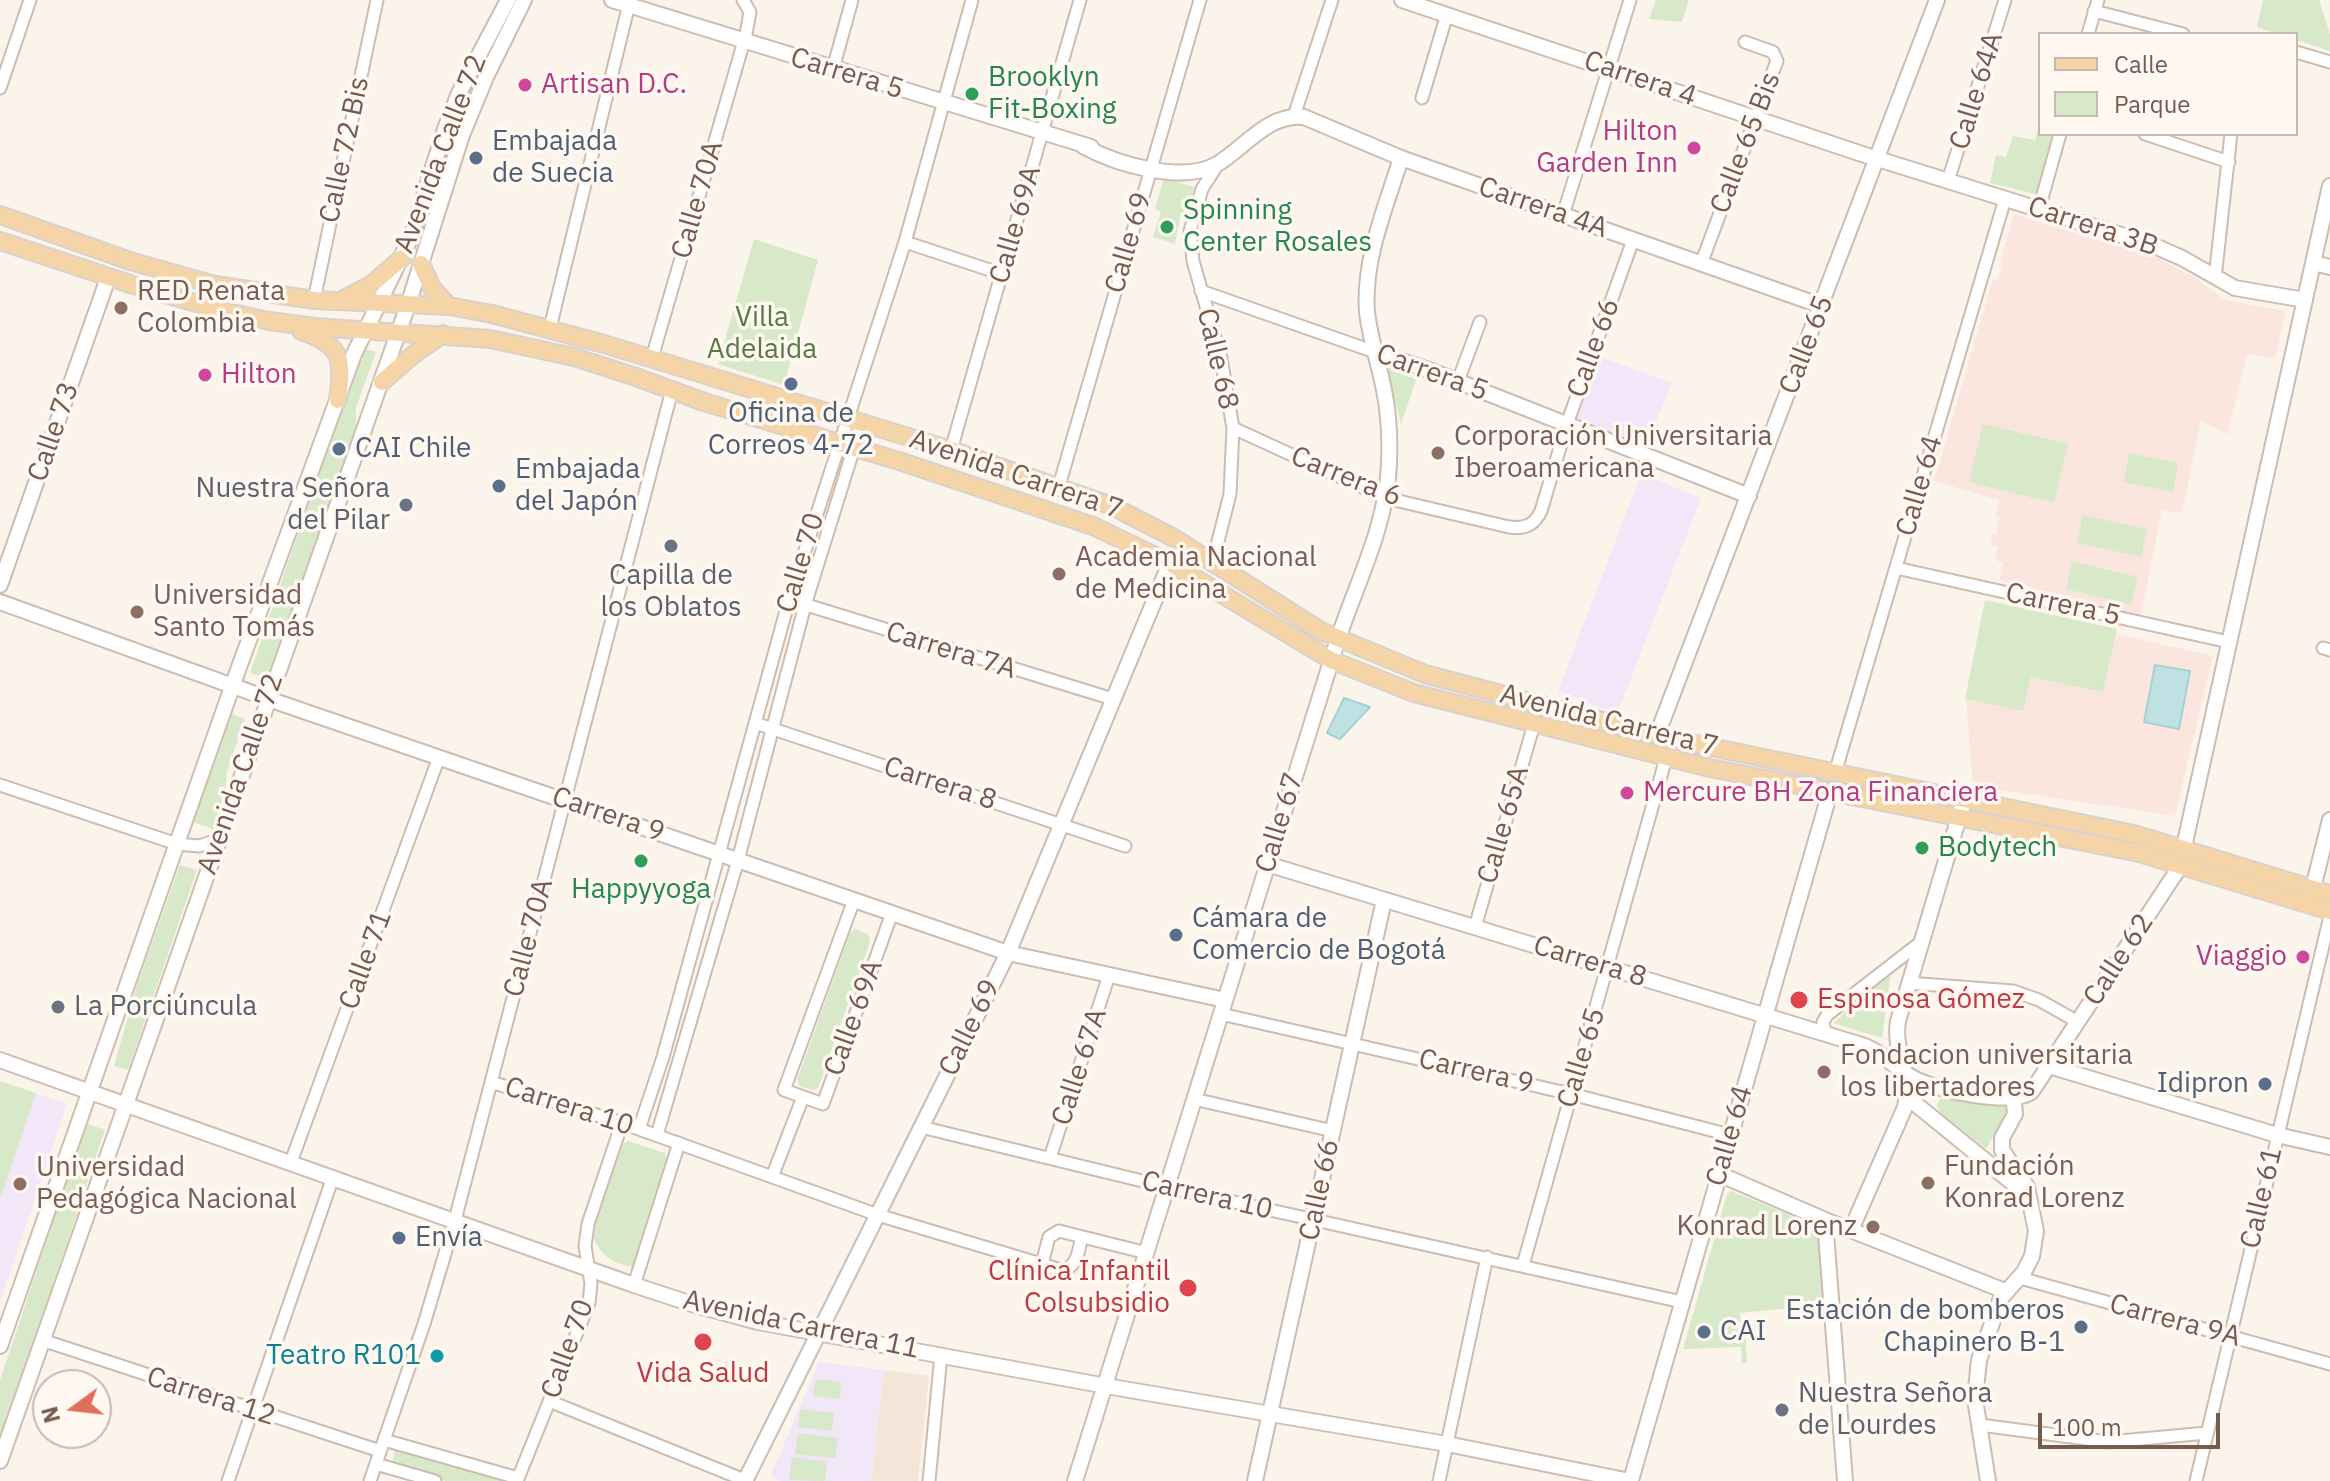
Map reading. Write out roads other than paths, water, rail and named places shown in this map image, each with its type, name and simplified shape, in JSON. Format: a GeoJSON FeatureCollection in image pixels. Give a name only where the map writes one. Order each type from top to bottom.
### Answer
{"type":"FeatureCollection","features":[{"type":"Feature","properties":{"kind":"main road","name":"Avenida Carrera 7"},"geometry":{"type":"LineString","coordinates":[[0,215],[130,261],[244,291],[339,302],[449,306],[550,328],[1059,486],[1140,519],[1213,561],[1295,616],[1338,639],[1446,681],[1657,735],[2121,831],[2184,847],[2330,894]]}},
{"type":"Feature","properties":{"kind":"main road","name":"Avenida Carrera 7"},"geometry":{"type":"LineString","coordinates":[[0,241],[108,278],[269,321],[443,334],[525,345],[597,364],[1093,526],[1170,563],[1331,660],[1414,693],[1666,758],[2125,850],[2330,913]]}},
{"type":"Feature","properties":{"kind":"main road"},"geometry":{"type":"LineString","coordinates":[[339,302],[372,284],[402,258]]}},
{"type":"Feature","properties":{"kind":"main road"},"geometry":{"type":"LineString","coordinates":[[421,264],[432,288],[449,306]]}},
{"type":"Feature","properties":{"kind":"main road"},"geometry":{"type":"LineString","coordinates":[[269,321],[317,337],[337,352],[341,366],[338,400]]}},
{"type":"Feature","properties":{"kind":"main road"},"geometry":{"type":"LineString","coordinates":[[382,382],[443,334]]}},
{"type":"Feature","properties":{"kind":"street"},"geometry":{"type":"LineString","coordinates":[[0,88],[30,0]]}},
{"type":"Feature","properties":{"kind":"street","name":"Calle 72 Bis"},"geometry":{"type":"LineString","coordinates":[[314,300],[377,0]]}},
{"type":"Feature","properties":{"kind":"street","name":"Avenida Calle 72"},"geometry":{"type":"LineString","coordinates":[[0,1346],[233,686],[338,400],[366,330],[402,258],[453,107],[508,0]]}},
{"type":"Feature","properties":{"kind":"street","name":"Avenida Calle 72"},"geometry":{"type":"LineString","coordinates":[[0,1461],[267,698],[382,382],[462,135],[524,0]]}},
{"type":"Feature","properties":{"kind":"street","name":"Carrera 5"},"geometry":{"type":"LineString","coordinates":[[612,0],[1083,146],[1128,155],[1151,168],[1194,171],[1219,163],[1267,126],[1294,116]]}},
{"type":"Feature","properties":{"kind":"street","name":"Calle 70A"},"geometry":{"type":"LineString","coordinates":[[652,358],[744,42],[750,15],[743,0]]}},
{"type":"Feature","properties":{"kind":"street"},"geometry":{"type":"LineString","coordinates":[[833,69],[852,0]]}},
{"type":"Feature","properties":{"kind":"street","name":"Calle 70"},"geometry":{"type":"LineString","coordinates":[[639,1129],[663,1057],[789,600],[814,522],[856,421],[972,0]]}},
{"type":"Feature","properties":{"kind":"street","name":"Calle 69A"},"geometry":{"type":"LineString","coordinates":[[951,450],[1080,0]]}},
{"type":"Feature","properties":{"kind":"street","name":"Calle 69"},"geometry":{"type":"LineString","coordinates":[[1059,486],[1200,0]]}},
{"type":"Feature","properties":{"kind":"street"},"geometry":{"type":"LineString","coordinates":[[1294,116],[1332,0]]}},
{"type":"Feature","properties":{"kind":"street","name":"Carrera 4"},"geometry":{"type":"LineString","coordinates":[[1402,0],[1878,159]]}},
{"type":"Feature","properties":{"kind":"street"},"geometry":{"type":"LineString","coordinates":[[1563,215],[1630,0]]}},
{"type":"Feature","properties":{"kind":"street","name":"Calle 65"},"geometry":{"type":"LineString","coordinates":[[1657,735],[1937,0]]}},
{"type":"Feature","properties":{"kind":"street","name":"Calle 64A"},"geometry":{"type":"LineString","coordinates":[[1948,181],[2005,0]]}},
{"type":"Feature","properties":{"kind":"street"},"geometry":{"type":"LineString","coordinates":[[550,328],[629,3]]}},
{"type":"Feature","properties":{"kind":"street"},"geometry":{"type":"LineString","coordinates":[[2089,32],[2096,6],[2177,32]]}},
{"type":"Feature","properties":{"kind":"street"},"geometry":{"type":"LineString","coordinates":[[1422,98],[1447,14]]}},
{"type":"Feature","properties":{"kind":"street","name":"Calle 65 Bis"},"geometry":{"type":"LineString","coordinates":[[1701,264],[1777,58],[1769,50],[1745,42]]}},
{"type":"Feature","properties":{"kind":"street"},"geometry":{"type":"LineString","coordinates":[[2298,53],[2330,62]]}},
{"type":"Feature","properties":{"kind":"street","name":"Carrera 4A"},"geometry":{"type":"LineString","coordinates":[[1294,116],[1304,117],[1401,158],[1822,306]]}},
{"type":"Feature","properties":{"kind":"street"},"geometry":{"type":"LineString","coordinates":[[2039,209],[2059,136]]}},
{"type":"Feature","properties":{"kind":"street"},"geometry":{"type":"LineString","coordinates":[[2151,136],[2229,162]]}},
{"type":"Feature","properties":{"kind":"street"},"geometry":{"type":"LineString","coordinates":[[2215,278],[2231,136]]}},
{"type":"Feature","properties":{"kind":"street","name":"Calle 67"},"geometry":{"type":"LineString","coordinates":[[1075,1481],[1331,660],[1386,498],[1388,415],[1367,309],[1370,266],[1401,158]]}},
{"type":"Feature","properties":{"kind":"street","name":"Carrera 3B"},"geometry":{"type":"LineString","coordinates":[[1878,159],[2169,252],[2215,278],[2246,291],[2305,300]]}},
{"type":"Feature","properties":{"kind":"street","name":"Calle 68"},"geometry":{"type":"LineString","coordinates":[[1213,561],[1230,494],[1233,428],[1221,358],[1201,291],[1190,245],[1190,231],[1202,189],[1219,163]]}},
{"type":"Feature","properties":{"kind":"street"},"geometry":{"type":"LineString","coordinates":[[2184,847],[2330,186]]}},
{"type":"Feature","properties":{"kind":"street","name":"Calle 64"},"geometry":{"type":"LineString","coordinates":[[1835,773],[2005,199]]}},
{"type":"Feature","properties":{"kind":"street","name":"Calle 66"},"geometry":{"type":"LineString","coordinates":[[1509,527],[1526,527],[1537,519],[1567,424],[1633,240]]}},
{"type":"Feature","properties":{"kind":"street"},"geometry":{"type":"LineString","coordinates":[[905,242],[1002,274]]}},
{"type":"Feature","properties":{"kind":"street"},"geometry":{"type":"LineString","coordinates":[[2313,263],[2330,267]]}},
{"type":"Feature","properties":{"kind":"street","name":"Calle 73"},"geometry":{"type":"LineString","coordinates":[[0,585],[108,278]]}},
{"type":"Feature","properties":{"kind":"street","name":"Carrera 5"},"geometry":{"type":"LineString","coordinates":[[1201,291],[1458,381],[1749,496]]}},
{"type":"Feature","properties":{"kind":"street"},"geometry":{"type":"LineString","coordinates":[[1458,381],[1480,322]]}},
{"type":"Feature","properties":{"kind":"street","name":"Calle 70A"},"geometry":{"type":"LineString","coordinates":[[370,1481],[455,1220],[672,390]]}},
{"type":"Feature","properties":{"kind":"street","name":"Carrera 6"},"geometry":{"type":"LineString","coordinates":[[1233,428],[1386,498],[1509,527]]}},
{"type":"Feature","properties":{"kind":"street","name":"Calle 70"},"geometry":{"type":"LineString","coordinates":[[657,1135],[738,860],[785,677],[830,525],[847,446]]}},
{"type":"Feature","properties":{"kind":"street"},"geometry":{"type":"LineString","coordinates":[[814,522],[830,525]]}},
{"type":"Feature","properties":{"kind":"street"},"geometry":{"type":"LineString","coordinates":[[806,545],[822,550]]}},
{"type":"Feature","properties":{"kind":"street","name":"Calle 69"},"geometry":{"type":"LineString","coordinates":[[746,1481],[1008,953],[1170,563]]}},
{"type":"Feature","properties":{"kind":"street","name":"Carrera 5"},"geometry":{"type":"LineString","coordinates":[[1896,568],[2229,642]]}},
{"type":"Feature","properties":{"kind":"street","name":"Carrera 7A"},"geometry":{"type":"LineString","coordinates":[[789,600],[1113,699]]}},
{"type":"Feature","properties":{"kind":"street","name":"Carrera 9"},"geometry":{"type":"LineString","coordinates":[[0,602],[267,698],[1008,953],[1109,975],[1352,1045],[1571,1094],[1730,1135]]}},
{"type":"Feature","properties":{"kind":"street"},"geometry":{"type":"LineString","coordinates":[[769,673],[785,677]]}},
{"type":"Feature","properties":{"kind":"street","name":"Carrera 8"},"geometry":{"type":"LineString","coordinates":[[755,723],[1125,846]]}},
{"type":"Feature","properties":{"kind":"street","name":"Calle 65A"},"geometry":{"type":"LineString","coordinates":[[1475,927],[1534,724]]}},
{"type":"Feature","properties":{"kind":"street","name":"Calle 71"},"geometry":{"type":"LineString","coordinates":[[291,1162],[439,757]]}},
{"type":"Feature","properties":{"kind":"street","name":"Calle 65"},"geometry":{"type":"LineString","coordinates":[[1523,1265],[1666,758]]}},
{"type":"Feature","properties":{"kind":"street"},"geometry":{"type":"LineString","coordinates":[[0,785],[177,844],[199,846],[217,840]]}},
{"type":"Feature","properties":{"kind":"street","name":"Calle 64"},"geometry":{"type":"LineString","coordinates":[[1631,1480],[1830,792]]}},
{"type":"Feature","properties":{"kind":"street"},"geometry":{"type":"LineString","coordinates":[[734,796],[753,801]]}},
{"type":"Feature","properties":{"kind":"street"},"geometry":{"type":"LineString","coordinates":[[1851,1230],[1902,1118],[1907,1097],[1906,1073],[1897,1032],[1908,983],[1965,799]]}},
{"type":"Feature","properties":{"kind":"street"},"geometry":{"type":"LineString","coordinates":[[2313,888],[2330,820]]}},
{"type":"Feature","properties":{"kind":"street","name":"Carrera 8"},"geometry":{"type":"LineString","coordinates":[[1267,864],[1874,1050],[1906,1073]]}},
{"type":"Feature","properties":{"kind":"street","name":"Calle 62"},"geometry":{"type":"LineString","coordinates":[[2011,1099],[2029,1094],[2181,865]]}},
{"type":"Feature","properties":{"kind":"street","name":"Calle 69A"},"geometry":{"type":"LineString","coordinates":[[854,900],[784,1090],[823,1104],[892,913]]}},
{"type":"Feature","properties":{"kind":"street","name":"Calle 66"},"geometry":{"type":"LineString","coordinates":[[1255,1481],[1384,900]]}},
{"type":"Feature","properties":{"kind":"street","name":"Calle 61"},"geometry":{"type":"LineString","coordinates":[[2196,1481],[2330,913]]}},
{"type":"Feature","properties":{"kind":"street"},"geometry":{"type":"LineString","coordinates":[[699,922],[719,928]]}},
{"type":"Feature","properties":{"kind":"street"},"geometry":{"type":"LineString","coordinates":[[1825,1034],[1823,1022],[1827,1015],[1921,942]]}},
{"type":"Feature","properties":{"kind":"street","name":"Calle 67A"},"geometry":{"type":"LineString","coordinates":[[1050,1158],[1109,975]]}},
{"type":"Feature","properties":{"kind":"street"},"geometry":{"type":"LineString","coordinates":[[1908,983],[2013,991],[2039,1000],[2078,1022]]}},
{"type":"Feature","properties":{"kind":"street"},"geometry":{"type":"LineString","coordinates":[[682,986],[700,990]]}},
{"type":"Feature","properties":{"kind":"street"},"geometry":{"type":"LineString","coordinates":[[663,1057],[679,1061]]}},
{"type":"Feature","properties":{"kind":"street","name":"Avenida Carrera 11"},"geometry":{"type":"LineString","coordinates":[[0,1060],[634,1285],[733,1315],[1106,1386],[1447,1444],[1631,1480]]}},
{"type":"Feature","properties":{"kind":"street"},"geometry":{"type":"LineString","coordinates":[[2049,1066],[2277,1135],[2330,1147]]}},
{"type":"Feature","properties":{"kind":"street"},"geometry":{"type":"LineString","coordinates":[[1906,1073],[1947,1089],[2011,1099],[2014,1103],[2015,1114],[2002,1138],[2002,1150],[2022,1177],[2031,1201],[2036,1219],[2035,1244],[2020,1278],[2005,1291],[1979,1360],[1975,1399],[1988,1481]]}},
{"type":"Feature","properties":{"kind":"street","name":"Carrera 10"},"geometry":{"type":"LineString","coordinates":[[491,1082],[657,1135],[878,1215],[1061,1270],[1074,1265],[1082,1237]]}},
{"type":"Feature","properties":{"kind":"street"},"geometry":{"type":"LineString","coordinates":[[1936,1118],[1936,1098],[1947,1089]]}},
{"type":"Feature","properties":{"kind":"street","name":"Calle 69A"},"geometry":{"type":"LineString","coordinates":[[772,1177],[803,1097]]}},
{"type":"Feature","properties":{"kind":"street"},"geometry":{"type":"LineString","coordinates":[[1907,1097],[2012,1180],[2031,1201]]}},
{"type":"Feature","properties":{"kind":"street"},"geometry":{"type":"LineString","coordinates":[[1194,1099],[1333,1131]]}},
{"type":"Feature","properties":{"kind":"street","name":"Calle 70"},"geometry":{"type":"LineString","coordinates":[[518,1479],[589,1303],[591,1284],[585,1246],[588,1224],[622,1123]]}},
{"type":"Feature","properties":{"kind":"street","name":"Carrera 10"},"geometry":{"type":"LineString","coordinates":[[921,1127],[1167,1187],[1682,1302]]}},
{"type":"Feature","properties":{"kind":"street","name":"Calle 70"},"geometry":{"type":"LineString","coordinates":[[634,1285],[679,1143]]}},
{"type":"Feature","properties":{"kind":"street"},"geometry":{"type":"LineString","coordinates":[[1719,1174],[1825,1220],[2005,1291]]}},
{"type":"Feature","properties":{"kind":"street"},"geometry":{"type":"LineString","coordinates":[[228,1481],[333,1177]]}},
{"type":"Feature","properties":{"kind":"street"},"geometry":{"type":"LineString","coordinates":[[1825,1220],[1845,1481]]}},
{"type":"Feature","properties":{"kind":"street"},"geometry":{"type":"LineString","coordinates":[[1042,1264],[1049,1237],[1059,1231],[1147,1253]]}},
{"type":"Feature","properties":{"kind":"street"},"geometry":{"type":"LineString","coordinates":[[1439,1481],[1487,1257]]}},
{"type":"Feature","properties":{"kind":"street","name":"Carrera 9A"},"geometry":{"type":"LineString","coordinates":[[2020,1278],[2330,1364]]}},
{"type":"Feature","properties":{"kind":"street","name":"Carrera 12"},"geometry":{"type":"LineString","coordinates":[[42,1340],[252,1411],[518,1479]]}},
{"type":"Feature","properties":{"kind":"street"},"geometry":{"type":"LineString","coordinates":[[929,1481],[941,1355]]}},
{"type":"Feature","properties":{"kind":"street"},"geometry":{"type":"LineString","coordinates":[[549,1401],[746,1481]]}},
{"type":"Feature","properties":{"kind":"street"},"geometry":{"type":"LineString","coordinates":[[1980,1425],[2109,1442],[2207,1433]]}},
{"type":"Feature","properties":{"kind":"street"},"geometry":{"type":"LineString","coordinates":[[376,1464],[435,1481]]}},
{"type":"Feature","properties":{"kind":"water"},"geometry":{"type":"Polygon","coordinates":[[[2155,665],[2190,671],[2179,729],[2144,722],[2155,665]]]}},
{"type":"Feature","properties":{"kind":"water"},"geometry":{"type":"Polygon","coordinates":[[[1344,698],[1370,707],[1340,739],[1327,733],[1344,698]]]}},
{"type":"Feature","properties":{"kind":"place","name":"Artisan D.C."},"geometry":{"type":"Point","coordinates":[525,85]}},
{"type":"Feature","properties":{"kind":"place","name":"Brooklyn Fit-Boxing"},"geometry":{"type":"Point","coordinates":[972,94]}},
{"type":"Feature","properties":{"kind":"place","name":"Hilton Garden Inn"},"geometry":{"type":"Point","coordinates":[1694,148]}},
{"type":"Feature","properties":{"kind":"place","name":"Embajada de Suecia"},"geometry":{"type":"Point","coordinates":[476,158]}},
{"type":"Feature","properties":{"kind":"place","name":"Spinning Center Rosales"},"geometry":{"type":"Point","coordinates":[1167,227]}},
{"type":"Feature","properties":{"kind":"place","name":"RED Renata Colombia"},"geometry":{"type":"Point","coordinates":[121,308]}},
{"type":"Feature","properties":{"kind":"place","name":"Hilton"},"geometry":{"type":"Point","coordinates":[205,375]}},
{"type":"Feature","properties":{"kind":"place","name":"Oficina de Correos 4-72"},"geometry":{"type":"Point","coordinates":[791,384]}},
{"type":"Feature","properties":{"kind":"place","name":"CAI Chile"},"geometry":{"type":"Point","coordinates":[339,449]}},
{"type":"Feature","properties":{"kind":"place","name":"Corporación Universitaria Iberoamericana"},"geometry":{"type":"Point","coordinates":[1438,453]}},
{"type":"Feature","properties":{"kind":"place","name":"Embajada del Japón"},"geometry":{"type":"Point","coordinates":[499,486]}},
{"type":"Feature","properties":{"kind":"place","name":"Nuestra Señora del Pilar"},"geometry":{"type":"Point","coordinates":[406,505]}},
{"type":"Feature","properties":{"kind":"place","name":"Capilla de los Oblatos"},"geometry":{"type":"Point","coordinates":[671,546]}},
{"type":"Feature","properties":{"kind":"place","name":"Academia Nacional de Medicina"},"geometry":{"type":"Point","coordinates":[1059,574]}},
{"type":"Feature","properties":{"kind":"place","name":"Universidad Santo Tomás"},"geometry":{"type":"Point","coordinates":[137,612]}},
{"type":"Feature","properties":{"kind":"place","name":"Mercure BH Zona Financiera"},"geometry":{"type":"Point","coordinates":[1627,793]}},
{"type":"Feature","properties":{"kind":"place","name":"Bodytech"},"geometry":{"type":"Point","coordinates":[1922,848]}},
{"type":"Feature","properties":{"kind":"place","name":"Happyyoga"},"geometry":{"type":"Point","coordinates":[641,861]}},
{"type":"Feature","properties":{"kind":"place","name":"Cámara de Comercio de Bogotá"},"geometry":{"type":"Point","coordinates":[1176,935]}},
{"type":"Feature","properties":{"kind":"place","name":"Viaggio"},"geometry":{"type":"Point","coordinates":[2303,957]}},
{"type":"Feature","properties":{"kind":"place","name":"Espinosa Gómez"},"geometry":{"type":"Point","coordinates":[1799,1000]}},
{"type":"Feature","properties":{"kind":"place","name":"La Porciúncula"},"geometry":{"type":"Point","coordinates":[58,1007]}},
{"type":"Feature","properties":{"kind":"place","name":"Fondacion universitaria los libertadores"},"geometry":{"type":"Point","coordinates":[1824,1072]}},
{"type":"Feature","properties":{"kind":"place","name":"Idipron"},"geometry":{"type":"Point","coordinates":[2265,1084]}},
{"type":"Feature","properties":{"kind":"place","name":"Fundación Konrad Lorenz"},"geometry":{"type":"Point","coordinates":[1928,1183]}},
{"type":"Feature","properties":{"kind":"place","name":"Universidad Pedagógica Nacional"},"geometry":{"type":"Point","coordinates":[20,1184]}},
{"type":"Feature","properties":{"kind":"place","name":"Konrad Lorenz"},"geometry":{"type":"Point","coordinates":[1873,1227]}},
{"type":"Feature","properties":{"kind":"place","name":"Envía"},"geometry":{"type":"Point","coordinates":[399,1238]}},
{"type":"Feature","properties":{"kind":"place","name":"Clínica Infantil Colsubsidio"},"geometry":{"type":"Point","coordinates":[1188,1288]}},
{"type":"Feature","properties":{"kind":"place","name":"Estación de bomberos Chapinero B-1"},"geometry":{"type":"Point","coordinates":[2081,1327]}},
{"type":"Feature","properties":{"kind":"place","name":"CAI"},"geometry":{"type":"Point","coordinates":[1704,1332]}},
{"type":"Feature","properties":{"kind":"place","name":"Vida Salud"},"geometry":{"type":"Point","coordinates":[703,1342]}},
{"type":"Feature","properties":{"kind":"place","name":"Teatro R101"},"geometry":{"type":"Point","coordinates":[437,1356]}},
{"type":"Feature","properties":{"kind":"place","name":"Nuestra Señora de Lourdes"},"geometry":{"type":"Point","coordinates":[1782,1410]}},
{"type":"Feature","properties":{"kind":"park label","name":"Villa Adelaida"},"geometry":{"type":"Point","coordinates":[762,334]}}]}
